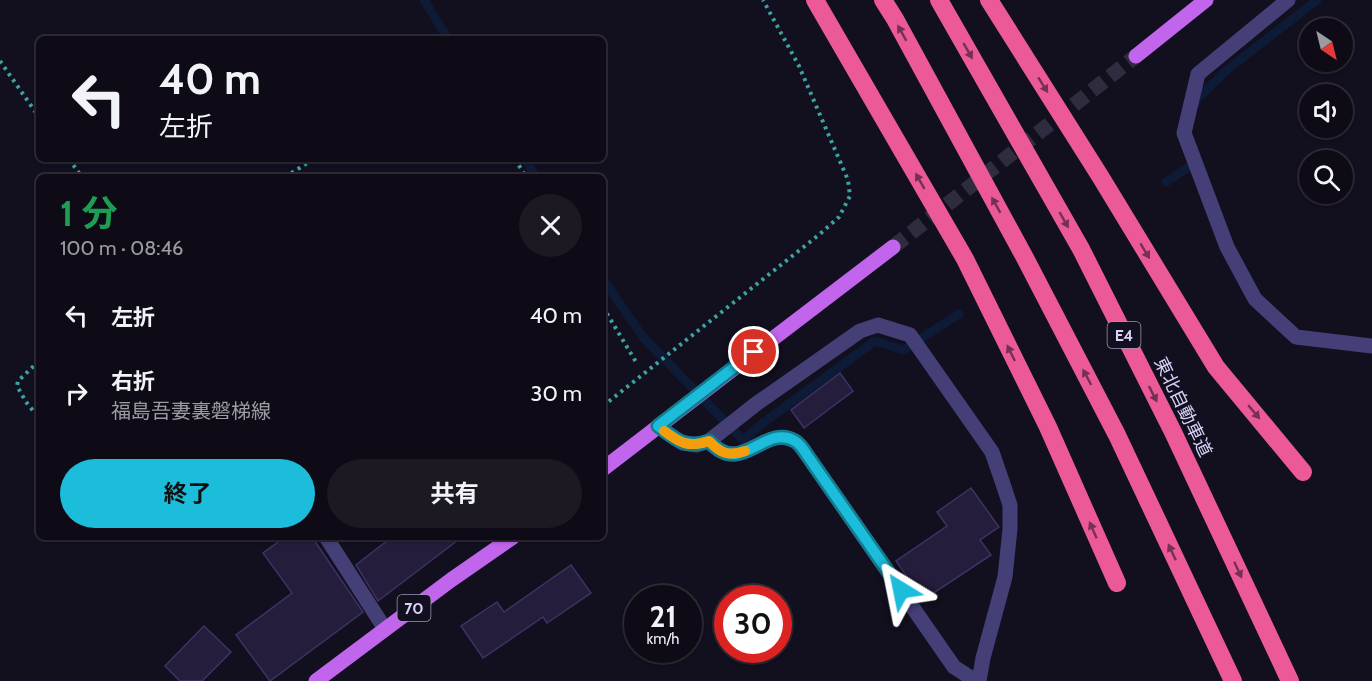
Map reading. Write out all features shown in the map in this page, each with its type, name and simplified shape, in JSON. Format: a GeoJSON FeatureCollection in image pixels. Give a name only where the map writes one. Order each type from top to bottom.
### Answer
{"type":"FeatureCollection","features":[{"type":"Feature","properties":{"kind":"highway"},"geometry":{"type":"LineString","coordinates":[[815,0],[965,260],[1048,427],[1117,583]]}},
{"type":"Feature","properties":{"kind":"highway"},"geometry":{"type":"LineString","coordinates":[[883,0],[1018,245],[1111,424],[1233,681]]}},
{"type":"Feature","properties":{"kind":"highway","name":"東北自動車道"},"geometry":{"type":"LineString","coordinates":[[939,0],[1081,249],[1173,432],[1290,681]]}},
{"type":"Feature","properties":{"kind":"highway"},"geometry":{"type":"LineString","coordinates":[[989,0],[1100,176],[1216,367],[1303,472]]}},
{"type":"Feature","properties":{"kind":"main road"},"geometry":{"type":"LineString","coordinates":[[1136,56],[1206,0]]}},
{"type":"Feature","properties":{"kind":"main road"},"geometry":{"type":"LineString","coordinates":[[606,467],[893,247]]}},
{"type":"Feature","properties":{"kind":"main road","name":"70"},"geometry":{"type":"LineString","coordinates":[[316,681],[509,540]]}},
{"type":"Feature","properties":{"kind":"street"},"geometry":{"type":"LineString","coordinates":[[1288,0],[1198,74],[1184,133],[1227,247],[1255,299],[1296,337],[1372,346]]}},
{"type":"Feature","properties":{"kind":"street"},"geometry":{"type":"LineString","coordinates":[[658,426],[682,442],[697,445],[709,441],[756,404],[860,332],[878,325],[910,335],[992,452],[1010,505],[1005,578],[978,681],[954,667],[796,442],[778,438],[750,450],[727,454],[719,451],[709,441]]}},
{"type":"Feature","properties":{"kind":"street"},"geometry":{"type":"LineString","coordinates":[[328,540],[385,629]]}},
{"type":"Feature","properties":{"kind":"path"},"geometry":{"type":"LineString","coordinates":[[606,404],[839,218],[850,196],[848,180],[799,66],[763,0]]}},
{"type":"Feature","properties":{"kind":"path"},"geometry":{"type":"LineString","coordinates":[[0,61],[36,113]]}},
{"type":"Feature","properties":{"kind":"path"},"geometry":{"type":"LineString","coordinates":[[290,174],[309,162]]}},
{"type":"Feature","properties":{"kind":"path"},"geometry":{"type":"LineString","coordinates":[[606,311],[636,362]]}},
{"type":"Feature","properties":{"kind":"path"},"geometry":{"type":"LineString","coordinates":[[36,364],[18,381],[17,386],[36,414]]}},
{"type":"Feature","properties":{"kind":"building"},"geometry":{"type":"Polygon","coordinates":[[[840,373],[853,391],[804,428],[791,410],[840,373]]]}},
{"type":"Feature","properties":{"kind":"building"},"geometry":{"type":"Polygon","coordinates":[[[971,488],[999,527],[980,540],[991,555],[923,600],[896,561],[947,526],[937,512],[971,488]]]}},
{"type":"Feature","properties":{"kind":"building"},"geometry":{"type":"Polygon","coordinates":[[[281,540],[314,540],[363,612],[270,681],[236,635],[292,593],[263,553],[281,540]]]}},
{"type":"Feature","properties":{"kind":"building"},"geometry":{"type":"Polygon","coordinates":[[[388,540],[458,540],[378,601],[356,565],[388,540]]]}},
{"type":"Feature","properties":{"kind":"building"},"geometry":{"type":"Polygon","coordinates":[[[571,565],[591,593],[547,623],[543,617],[483,658],[461,626],[497,602],[504,612],[571,565]]]}},
{"type":"Feature","properties":{"kind":"building"},"geometry":{"type":"Polygon","coordinates":[[[204,626],[231,652],[202,681],[180,681],[165,666],[204,626]]]}},
{"type":"Feature","properties":{"kind":"waterway"},"geometry":{"type":"LineString","coordinates":[[424,0],[446,36]]}},
{"type":"Feature","properties":{"kind":"waterway"},"geometry":{"type":"LineString","coordinates":[[1196,103],[1198,98],[1228,69],[1317,0]]}},
{"type":"Feature","properties":{"kind":"waterway"},"geometry":{"type":"LineString","coordinates":[[1166,182],[1198,161]]}},
{"type":"Feature","properties":{"kind":"waterway"},"geometry":{"type":"LineString","coordinates":[[527,162],[534,174]]}},
{"type":"Feature","properties":{"kind":"waterway"},"geometry":{"type":"LineString","coordinates":[[606,283],[643,337],[743,440],[764,422],[875,341],[903,350],[959,314]]}},
{"type":"Feature","properties":{"kind":"tunnel"},"geometry":{"type":"LineString","coordinates":[[893,247],[1136,56]]}},
{"type":"Feature","properties":{"kind":"slow traffic"},"geometry":{"type":"LineString","coordinates":[[664,431],[688,444],[697,445],[709,441],[719,451],[727,454],[745,451]]}},
{"type":"Feature","properties":{"kind":"route"},"geometry":{"type":"LineString","coordinates":[[754,352],[658,426],[682,442],[697,445],[709,441],[719,451],[727,454],[750,450],[778,438],[796,442],[901,590]]}}]}
